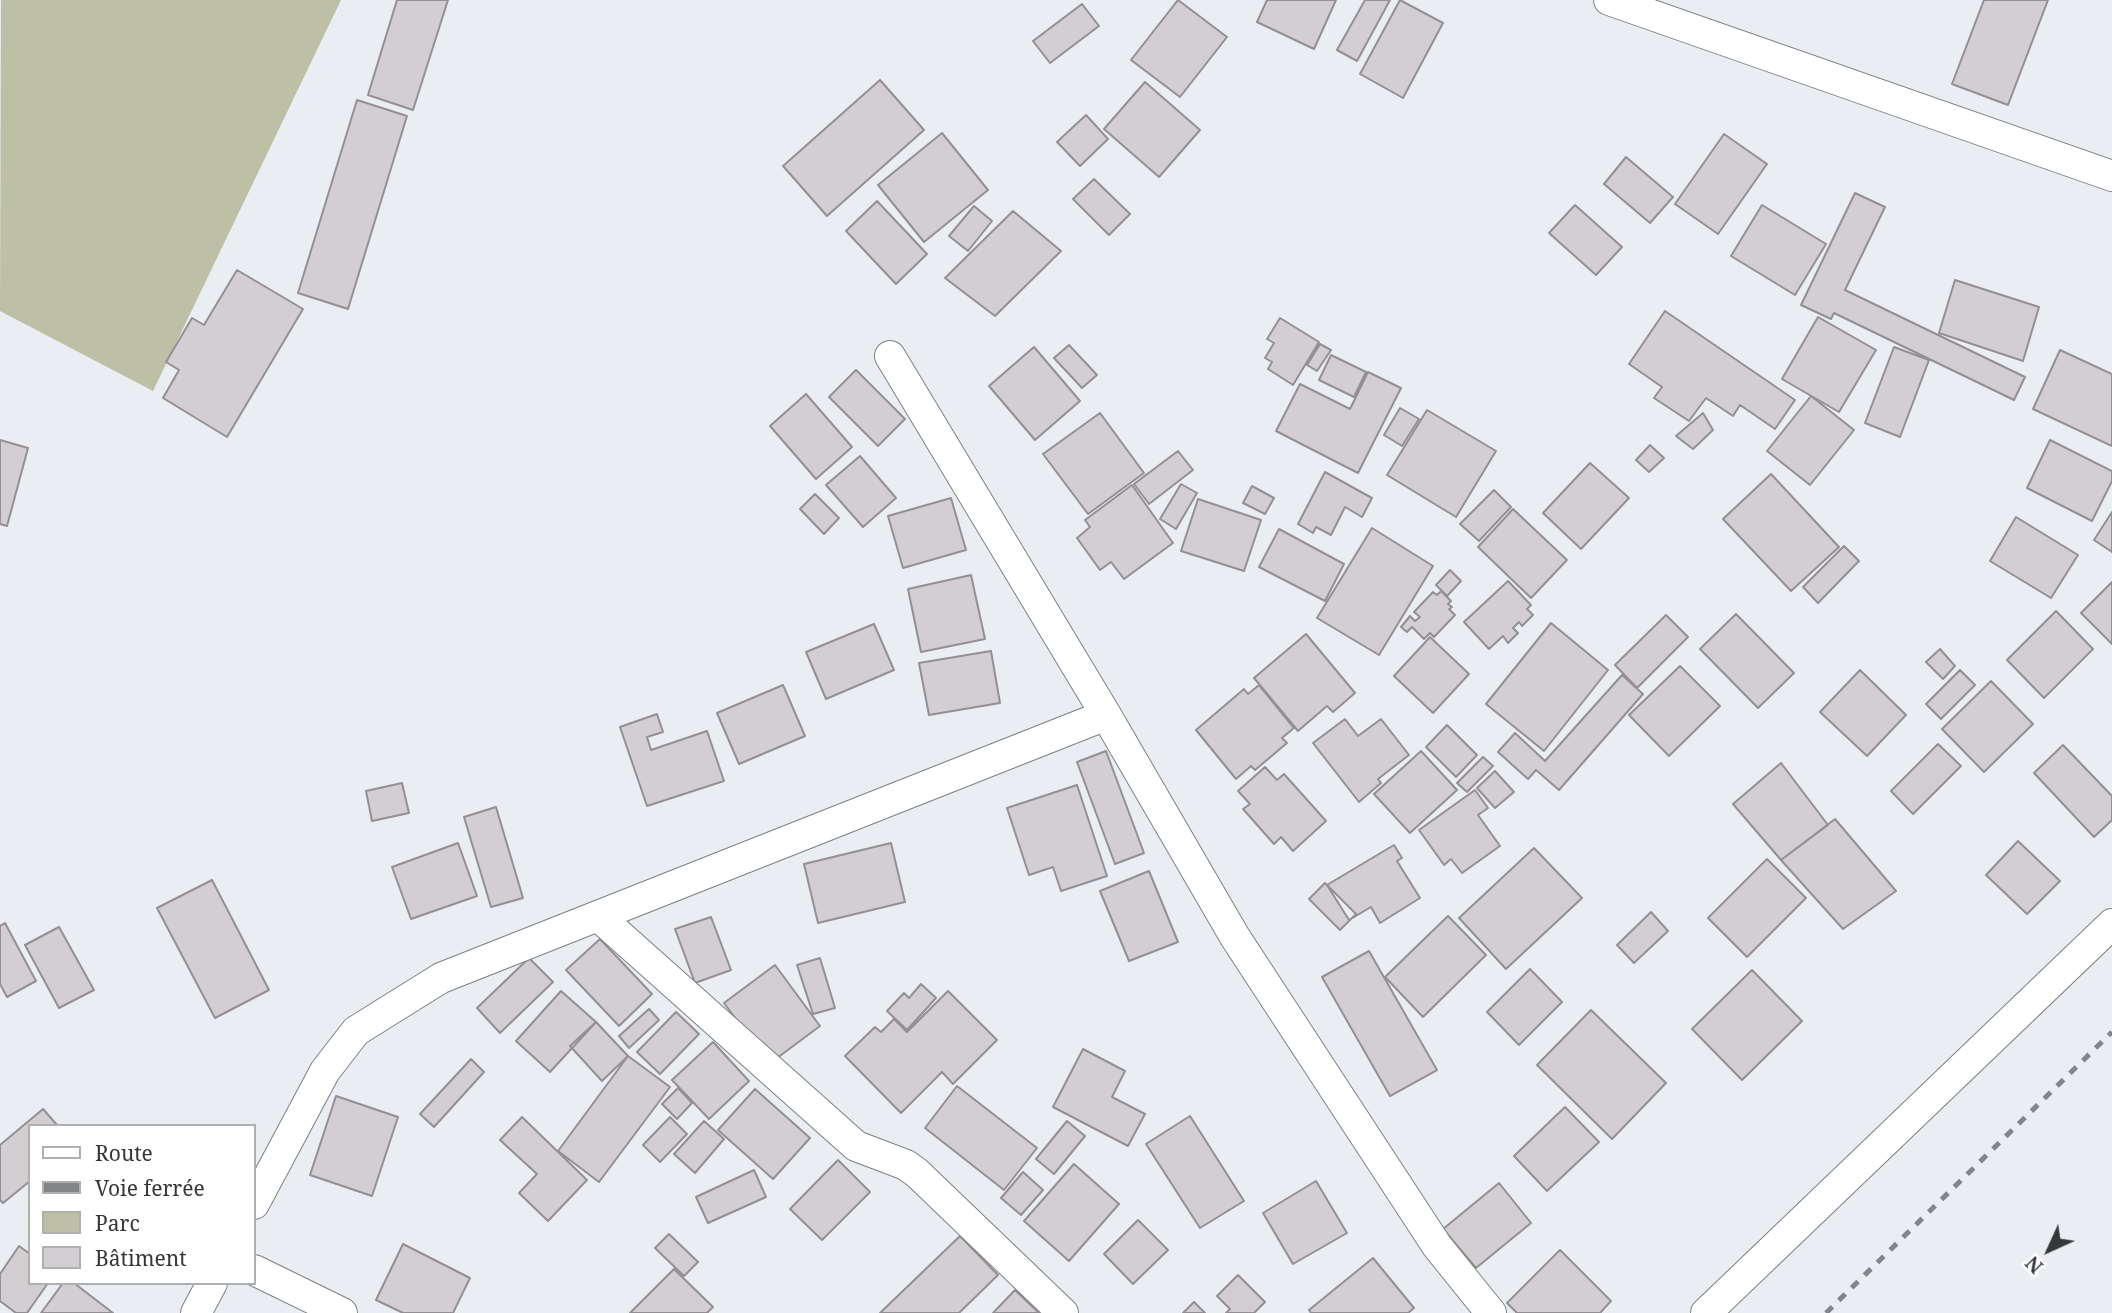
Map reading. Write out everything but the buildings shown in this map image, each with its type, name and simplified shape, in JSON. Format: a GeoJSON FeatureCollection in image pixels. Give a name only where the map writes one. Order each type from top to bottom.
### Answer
{"type":"FeatureCollection","features":[{"type":"Feature","properties":{"kind":"street"},"geometry":{"type":"LineString","coordinates":[[1609,0],[2112,176]]}},
{"type":"Feature","properties":{"kind":"street"},"geometry":{"type":"LineString","coordinates":[[890,356],[1106,715],[1235,937],[1437,1246],[1491,1313]]}},
{"type":"Feature","properties":{"kind":"street"},"geometry":{"type":"LineString","coordinates":[[256,1200],[324,1070],[356,1031],[441,978],[1106,715]]}},
{"type":"Feature","properties":{"kind":"street"},"geometry":{"type":"LineString","coordinates":[[598,916],[856,1146],[906,1166],[916,1173],[1063,1313]]}},
{"type":"Feature","properties":{"kind":"street"},"geometry":{"type":"LineString","coordinates":[[1706,1313],[2112,924]]}},
{"type":"Feature","properties":{"kind":"street"},"geometry":{"type":"LineString","coordinates":[[256,1271],[342,1313]]}},
{"type":"Feature","properties":{"kind":"street"},"geometry":{"type":"LineString","coordinates":[[196,1313],[211,1285]]}},
{"type":"Feature","properties":{"kind":"green space"},"geometry":{"type":"Polygon","coordinates":[[[1,0],[341,0],[153,391],[0,311],[1,0]]]}},
{"type":"Feature","properties":{"kind":"railway"},"geometry":{"type":"LineString","coordinates":[[1826,1313],[2112,1032]]}}]}
